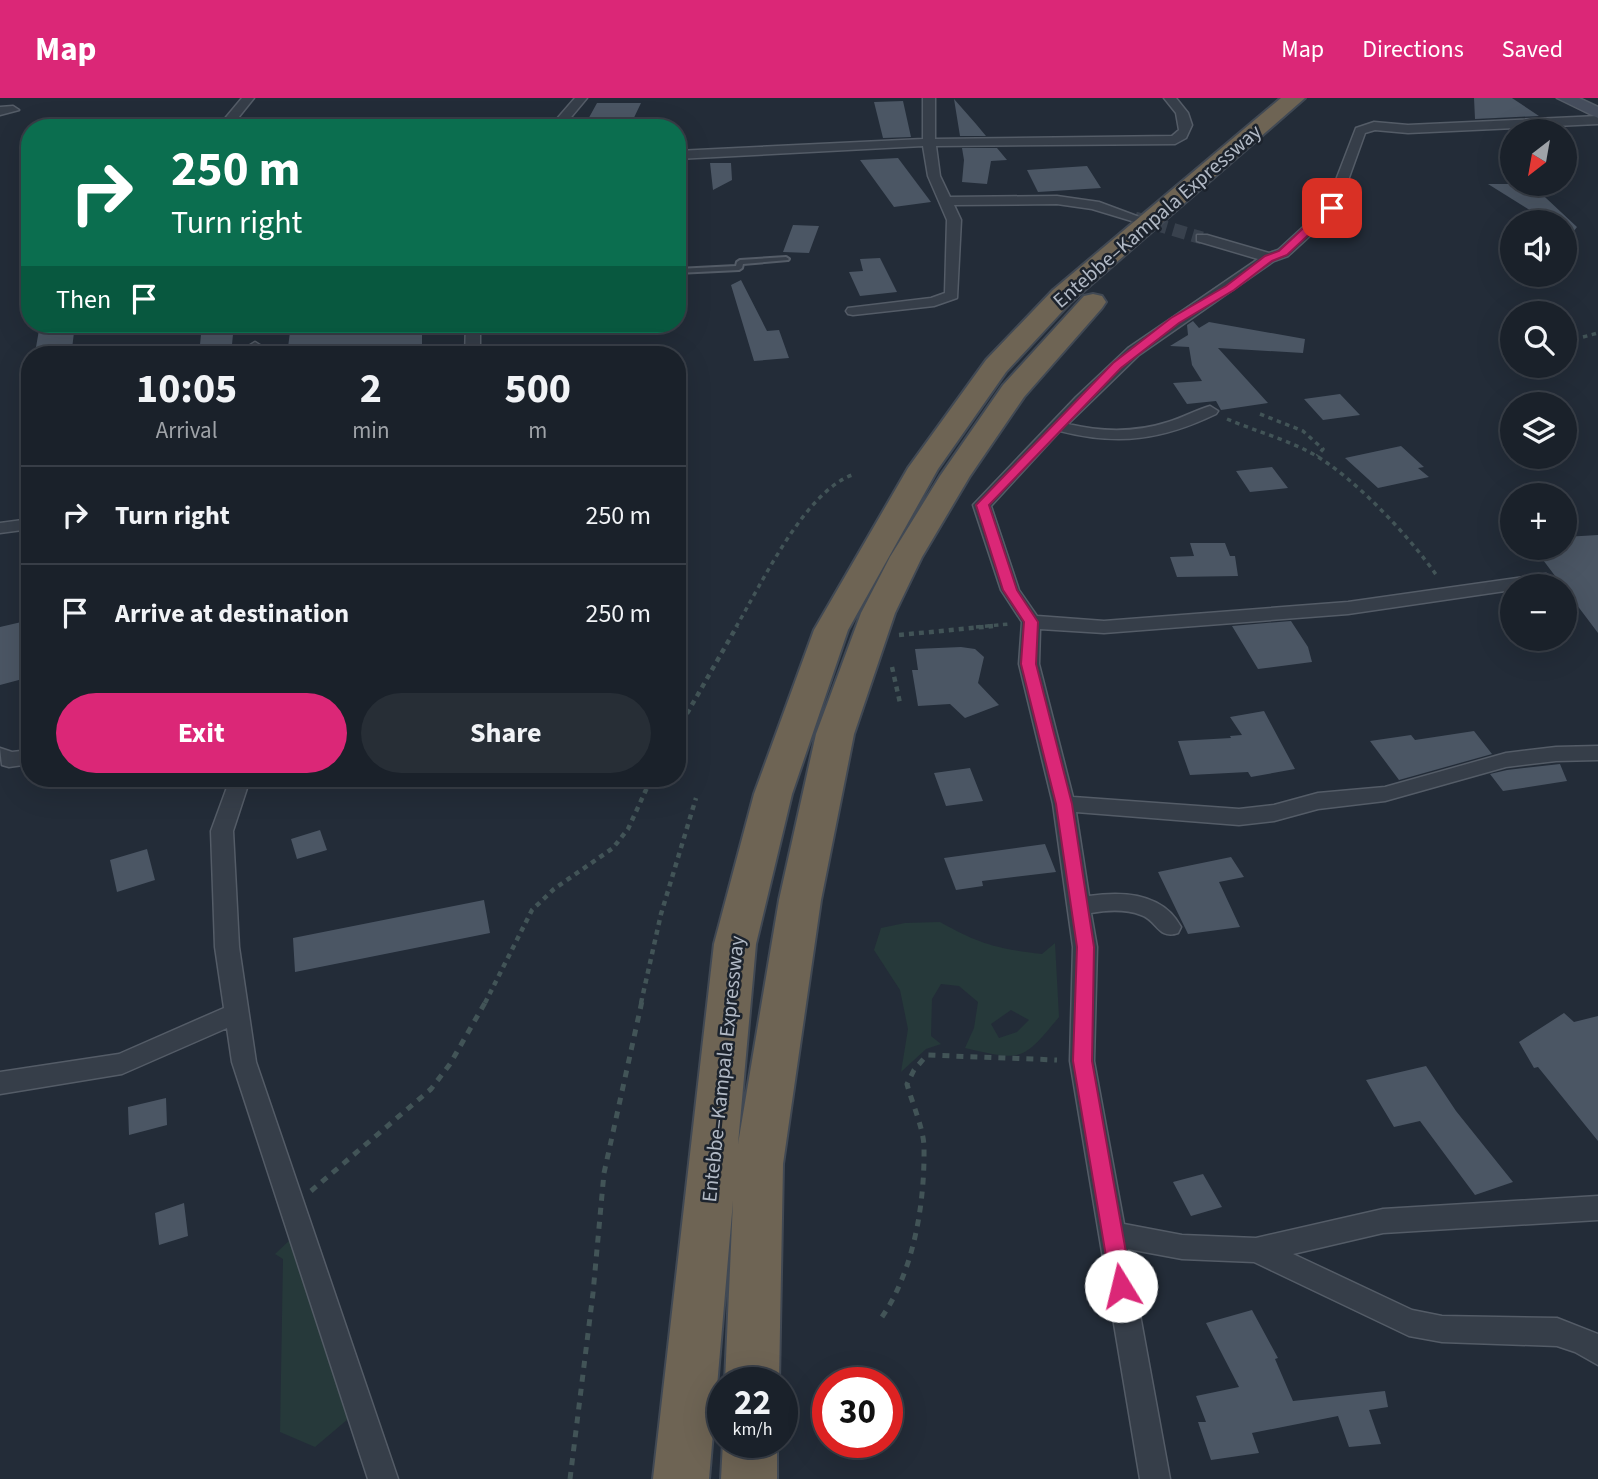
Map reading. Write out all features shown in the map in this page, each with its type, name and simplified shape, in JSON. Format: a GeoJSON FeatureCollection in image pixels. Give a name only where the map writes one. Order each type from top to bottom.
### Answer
{"type":"FeatureCollection","features":[{"type":"Feature","properties":{"kind":"highway","name":"Entebbe–Kampala Expressway"},"geometry":{"type":"LineString","coordinates":[[681,1479],[735,944],[773,794],[831,630],[923,468],[996,366],[1062,296],[1294,98]]}},
{"type":"Feature","properties":{"kind":"highway","name":"Entebbe–Kampala Expressway"},"geometry":{"type":"LineString","coordinates":[[752,1367],[759,1164],[800,900],[835,734],[877,613],[906,557],[955,476],[1013,391],[1070,325],[1139,257],[1322,98]]}},
{"type":"Feature","properties":{"kind":"highway"},"geometry":{"type":"LineString","coordinates":[[749,1479],[750,1458]]}},
{"type":"Feature","properties":{"kind":"main road"},"geometry":{"type":"LineString","coordinates":[[1565,98],[1598,113]]}},
{"type":"Feature","properties":{"kind":"street"},"geometry":{"type":"LineString","coordinates":[[230,119],[248,98]]}},
{"type":"Feature","properties":{"kind":"street"},"geometry":{"type":"LineString","coordinates":[[563,119],[581,98]]}},
{"type":"Feature","properties":{"kind":"street"},"geometry":{"type":"LineString","coordinates":[[853,311],[934,302],[952,295],[954,220],[934,176],[929,143],[929,98]]}},
{"type":"Feature","properties":{"kind":"street"},"geometry":{"type":"LineString","coordinates":[[686,154],[873,143],[1175,140],[1182,136],[1186,129],[1185,114],[1170,98]]}},
{"type":"Feature","properties":{"kind":"street"},"geometry":{"type":"LineString","coordinates":[[0,111],[13,110]]}},
{"type":"Feature","properties":{"kind":"street"},"geometry":{"type":"LineString","coordinates":[[1155,1479],[1082,1061],[1086,947],[1064,804],[1028,664],[1031,622],[1010,590],[982,505],[1117,366],[1175,320],[1230,288],[1269,258],[1283,253],[1332,208],[1360,131],[1374,127],[1408,129],[1598,120]]}},
{"type":"Feature","properties":{"kind":"street"},"geometry":{"type":"LineString","coordinates":[[947,201],[1057,200],[1094,205],[1135,218]]}},
{"type":"Feature","properties":{"kind":"street"},"geometry":{"type":"LineString","coordinates":[[1202,238],[1269,258]]}},
{"type":"Feature","properties":{"kind":"street"},"geometry":{"type":"LineString","coordinates":[[1058,426],[1107,436],[1125,435],[1188,422],[1210,411]]}},
{"type":"Feature","properties":{"kind":"street"},"geometry":{"type":"LineString","coordinates":[[0,528],[21,525]]}},
{"type":"Feature","properties":{"kind":"street"},"geometry":{"type":"LineString","coordinates":[[1031,622],[1104,627],[1348,608],[1500,586]]}},
{"type":"Feature","properties":{"kind":"street"},"geometry":{"type":"LineString","coordinates":[[1064,804],[1239,817],[1274,813],[1318,801],[1385,794],[1506,760],[1556,754],[1598,753]]}},
{"type":"Feature","properties":{"kind":"street"},"geometry":{"type":"LineString","coordinates":[[237,787],[222,831],[227,947],[244,1062],[383,1479]]}},
{"type":"Feature","properties":{"kind":"street"},"geometry":{"type":"LineString","coordinates":[[1079,906],[1114,901],[1151,908],[1170,927]]}},
{"type":"Feature","properties":{"kind":"street"},"geometry":{"type":"LineString","coordinates":[[0,1083],[122,1064],[236,1013]]}},
{"type":"Feature","properties":{"kind":"street"},"geometry":{"type":"LineString","coordinates":[[1113,1234],[1182,1247],[1256,1250],[1383,1221],[1598,1208]]}},
{"type":"Feature","properties":{"kind":"street"},"geometry":{"type":"LineString","coordinates":[[1256,1250],[1409,1323],[1442,1329],[1557,1332],[1584,1341],[1598,1351]]}},
{"type":"Feature","properties":{"kind":"lane"},"geometry":{"type":"LineString","coordinates":[[686,271],[739,268],[740,262],[786,259]]}},
{"type":"Feature","properties":{"kind":"path"},"geometry":{"type":"LineString","coordinates":[[1583,337],[1598,333]]}},
{"type":"Feature","properties":{"kind":"path"},"geometry":{"type":"LineString","coordinates":[[1210,411],[1317,456],[1425,559],[1436,574],[1443,594]]}},
{"type":"Feature","properties":{"kind":"path"},"geometry":{"type":"LineString","coordinates":[[1260,414],[1298,428],[1318,441],[1322,449],[1317,456]]}},
{"type":"Feature","properties":{"kind":"path"},"geometry":{"type":"LineString","coordinates":[[686,715],[791,532],[836,481],[852,475]]}},
{"type":"Feature","properties":{"kind":"path"},"geometry":{"type":"LineString","coordinates":[[893,637],[1031,622]]}},
{"type":"Feature","properties":{"kind":"path"},"geometry":{"type":"LineString","coordinates":[[889,655],[900,703]]}},
{"type":"Feature","properties":{"kind":"path"},"geometry":{"type":"LineString","coordinates":[[293,1207],[431,1089],[450,1064],[502,973],[511,948],[532,910],[554,889],[613,848],[628,829],[647,787]]}},
{"type":"Feature","properties":{"kind":"path"},"geometry":{"type":"LineString","coordinates":[[570,1479],[593,1293],[604,1173],[661,914],[696,798]]}},
{"type":"Feature","properties":{"kind":"path"},"geometry":{"type":"LineString","coordinates":[[881,1317],[898,1293],[906,1272],[920,1202],[924,1144],[907,1084],[914,1070],[927,1055],[944,1054],[1082,1061]]}},
{"type":"Feature","properties":{"kind":"shaded area"},"geometry":{"type":"Polygon","coordinates":[[[940,922],[978,940],[1042,954],[1055,943],[1059,1017],[1037,1043],[1020,1054],[999,1055],[965,1048],[974,1028],[978,1002],[959,986],[941,984],[932,999],[931,1036],[941,1044],[926,1049],[901,1072],[908,1029],[900,990],[874,950],[881,928],[905,923],[940,922]],[[1011,1010],[991,1024],[999,1038],[1017,1032],[1029,1020],[1011,1010]]]}},
{"type":"Feature","properties":{"kind":"shaded area"},"geometry":{"type":"Polygon","coordinates":[[[293,1237],[348,1419],[315,1447],[280,1432],[283,1259],[275,1254],[293,1237]]]}},
{"type":"Feature","properties":{"kind":"building"},"geometry":{"type":"Polygon","coordinates":[[[1474,98],[1512,98],[1539,116],[1475,119],[1474,98]]]}},
{"type":"Feature","properties":{"kind":"building"},"geometry":{"type":"Polygon","coordinates":[[[954,99],[976,124],[986,136],[960,136],[954,99]]]}},
{"type":"Feature","properties":{"kind":"building"},"geometry":{"type":"Polygon","coordinates":[[[903,101],[911,137],[883,138],[874,102],[903,101]]]}},
{"type":"Feature","properties":{"kind":"building"},"geometry":{"type":"Polygon","coordinates":[[[597,103],[641,103],[633,119],[588,119],[597,103]]]}},
{"type":"Feature","properties":{"kind":"building"},"geometry":{"type":"Polygon","coordinates":[[[962,148],[997,148],[1007,160],[991,161],[987,184],[962,182],[962,148]]]}},
{"type":"Feature","properties":{"kind":"building"},"geometry":{"type":"Polygon","coordinates":[[[898,158],[931,202],[894,207],[860,160],[898,158]]]}},
{"type":"Feature","properties":{"kind":"building"},"geometry":{"type":"Polygon","coordinates":[[[710,163],[731,163],[732,180],[713,190],[710,163]]]}},
{"type":"Feature","properties":{"kind":"building"},"geometry":{"type":"Polygon","coordinates":[[[1087,166],[1101,188],[1038,192],[1027,170],[1087,166]]]}},
{"type":"Feature","properties":{"kind":"building"},"geometry":{"type":"Polygon","coordinates":[[[1488,184],[1500,184],[1500,191],[1488,184]]]}},
{"type":"Feature","properties":{"kind":"building"},"geometry":{"type":"Polygon","coordinates":[[[1507,196],[1544,196],[1559,210],[1530,210],[1507,196]]]}},
{"type":"Feature","properties":{"kind":"building"},"geometry":{"type":"Polygon","coordinates":[[[793,225],[819,226],[809,253],[783,252],[793,225]]]}},
{"type":"Feature","properties":{"kind":"building"},"geometry":{"type":"Polygon","coordinates":[[[880,258],[897,292],[860,296],[849,272],[863,271],[860,259],[880,258]]]}},
{"type":"Feature","properties":{"kind":"building"},"geometry":{"type":"Polygon","coordinates":[[[741,280],[767,331],[779,330],[789,358],[754,361],[731,285],[741,280]]]}},
{"type":"Feature","properties":{"kind":"building"},"geometry":{"type":"Polygon","coordinates":[[[1193,321],[1199,328],[1209,322],[1305,339],[1303,353],[1218,348],[1268,403],[1221,410],[1216,401],[1187,404],[1173,383],[1202,381],[1192,365],[1189,347],[1170,346],[1188,335],[1187,325],[1193,321]]]}},
{"type":"Feature","properties":{"kind":"building"},"geometry":{"type":"Polygon","coordinates":[[[38,333],[74,333],[72,346],[36,346],[38,333]]]}},
{"type":"Feature","properties":{"kind":"building"},"geometry":{"type":"Polygon","coordinates":[[[201,333],[233,333],[232,346],[200,346],[201,333]]]}},
{"type":"Feature","properties":{"kind":"building"},"geometry":{"type":"Polygon","coordinates":[[[290,333],[422,333],[422,346],[288,346],[290,333]]]}},
{"type":"Feature","properties":{"kind":"building"},"geometry":{"type":"Polygon","coordinates":[[[1340,394],[1360,415],[1323,420],[1304,399],[1340,394]]]}},
{"type":"Feature","properties":{"kind":"building"},"geometry":{"type":"Polygon","coordinates":[[[1401,446],[1424,467],[1418,468],[1429,477],[1378,488],[1345,458],[1401,446]]]}},
{"type":"Feature","properties":{"kind":"building"},"geometry":{"type":"Polygon","coordinates":[[[1272,467],[1288,488],[1250,492],[1236,471],[1272,467]]]}},
{"type":"Feature","properties":{"kind":"building"},"geometry":{"type":"Polygon","coordinates":[[[1598,535],[1598,633],[1577,605],[1577,574],[1554,574],[1543,560],[1577,560],[1577,536],[1598,535]]]}},
{"type":"Feature","properties":{"kind":"building"},"geometry":{"type":"Polygon","coordinates":[[[1190,543],[1225,543],[1230,556],[1235,556],[1238,576],[1177,577],[1170,557],[1194,556],[1190,543]]]}},
{"type":"Feature","properties":{"kind":"building"},"geometry":{"type":"Polygon","coordinates":[[[1291,621],[1308,647],[1312,662],[1258,669],[1232,626],[1291,621]]]}},
{"type":"Feature","properties":{"kind":"building"},"geometry":{"type":"Polygon","coordinates":[[[21,622],[21,679],[0,685],[0,627],[21,622]]]}},
{"type":"Feature","properties":{"kind":"building"},"geometry":{"type":"Polygon","coordinates":[[[915,649],[975,649],[984,657],[978,683],[999,705],[965,718],[950,704],[918,706],[912,670],[918,670],[915,649]]]}},
{"type":"Feature","properties":{"kind":"building"},"geometry":{"type":"Polygon","coordinates":[[[1264,711],[1295,769],[1251,777],[1248,772],[1190,775],[1178,741],[1242,735],[1230,717],[1264,711]]]}},
{"type":"Feature","properties":{"kind":"building"},"geometry":{"type":"Polygon","coordinates":[[[1474,731],[1492,754],[1399,780],[1370,741],[1411,735],[1415,740],[1474,731]]]}},
{"type":"Feature","properties":{"kind":"building"},"geometry":{"type":"Polygon","coordinates":[[[1560,764],[1567,781],[1503,791],[1490,774],[1507,770],[1560,764]]]}},
{"type":"Feature","properties":{"kind":"building"},"geometry":{"type":"Polygon","coordinates":[[[970,768],[983,801],[946,806],[934,773],[970,768]]]}},
{"type":"Feature","properties":{"kind":"building"},"geometry":{"type":"Polygon","coordinates":[[[320,830],[327,850],[297,859],[291,839],[320,830]]]}},
{"type":"Feature","properties":{"kind":"building"},"geometry":{"type":"Polygon","coordinates":[[[1045,844],[1056,872],[982,881],[983,886],[956,890],[944,858],[1045,844]]]}},
{"type":"Feature","properties":{"kind":"building"},"geometry":{"type":"Polygon","coordinates":[[[147,849],[155,880],[117,892],[110,860],[147,849]]]}},
{"type":"Feature","properties":{"kind":"building"},"geometry":{"type":"Polygon","coordinates":[[[1231,857],[1244,877],[1219,882],[1240,927],[1188,934],[1158,872],[1231,857]]]}},
{"type":"Feature","properties":{"kind":"building"},"geometry":{"type":"Polygon","coordinates":[[[484,900],[490,933],[295,972],[293,938],[484,900]]]}},
{"type":"Feature","properties":{"kind":"building"},"geometry":{"type":"Polygon","coordinates":[[[1564,1013],[1574,1022],[1598,1016],[1598,1141],[1538,1067],[1534,1068],[1519,1042],[1564,1013]]]}},
{"type":"Feature","properties":{"kind":"building"},"geometry":{"type":"Polygon","coordinates":[[[1426,1066],[1456,1111],[1513,1182],[1475,1195],[1420,1121],[1394,1127],[1366,1080],[1426,1066]]]}},
{"type":"Feature","properties":{"kind":"building"},"geometry":{"type":"Polygon","coordinates":[[[166,1098],[167,1125],[129,1135],[128,1107],[166,1098]]]}},
{"type":"Feature","properties":{"kind":"building"},"geometry":{"type":"Polygon","coordinates":[[[1203,1174],[1222,1207],[1191,1216],[1173,1182],[1203,1174]]]}},
{"type":"Feature","properties":{"kind":"building"},"geometry":{"type":"Polygon","coordinates":[[[184,1203],[188,1236],[159,1245],[155,1213],[184,1203]]]}},
{"type":"Feature","properties":{"kind":"building"},"geometry":{"type":"Polygon","coordinates":[[[1252,1310],[1278,1358],[1275,1359],[1293,1401],[1385,1391],[1388,1407],[1369,1410],[1381,1444],[1349,1447],[1338,1416],[1252,1433],[1259,1453],[1211,1460],[1198,1422],[1206,1422],[1196,1396],[1239,1387],[1206,1323],[1252,1310]]]}},
{"type":"Feature","properties":{"kind":"tunnel"},"geometry":{"type":"LineString","coordinates":[[1135,218],[1202,238]]}},
{"type":"Feature","properties":{"kind":"route"},"geometry":{"type":"LineString","coordinates":[[1121,1286],[1082,1061],[1086,947],[1064,804],[1028,664],[1031,622],[1010,590],[982,505],[1117,366],[1175,320],[1230,288],[1269,258],[1283,253],[1332,208]]}}]}
